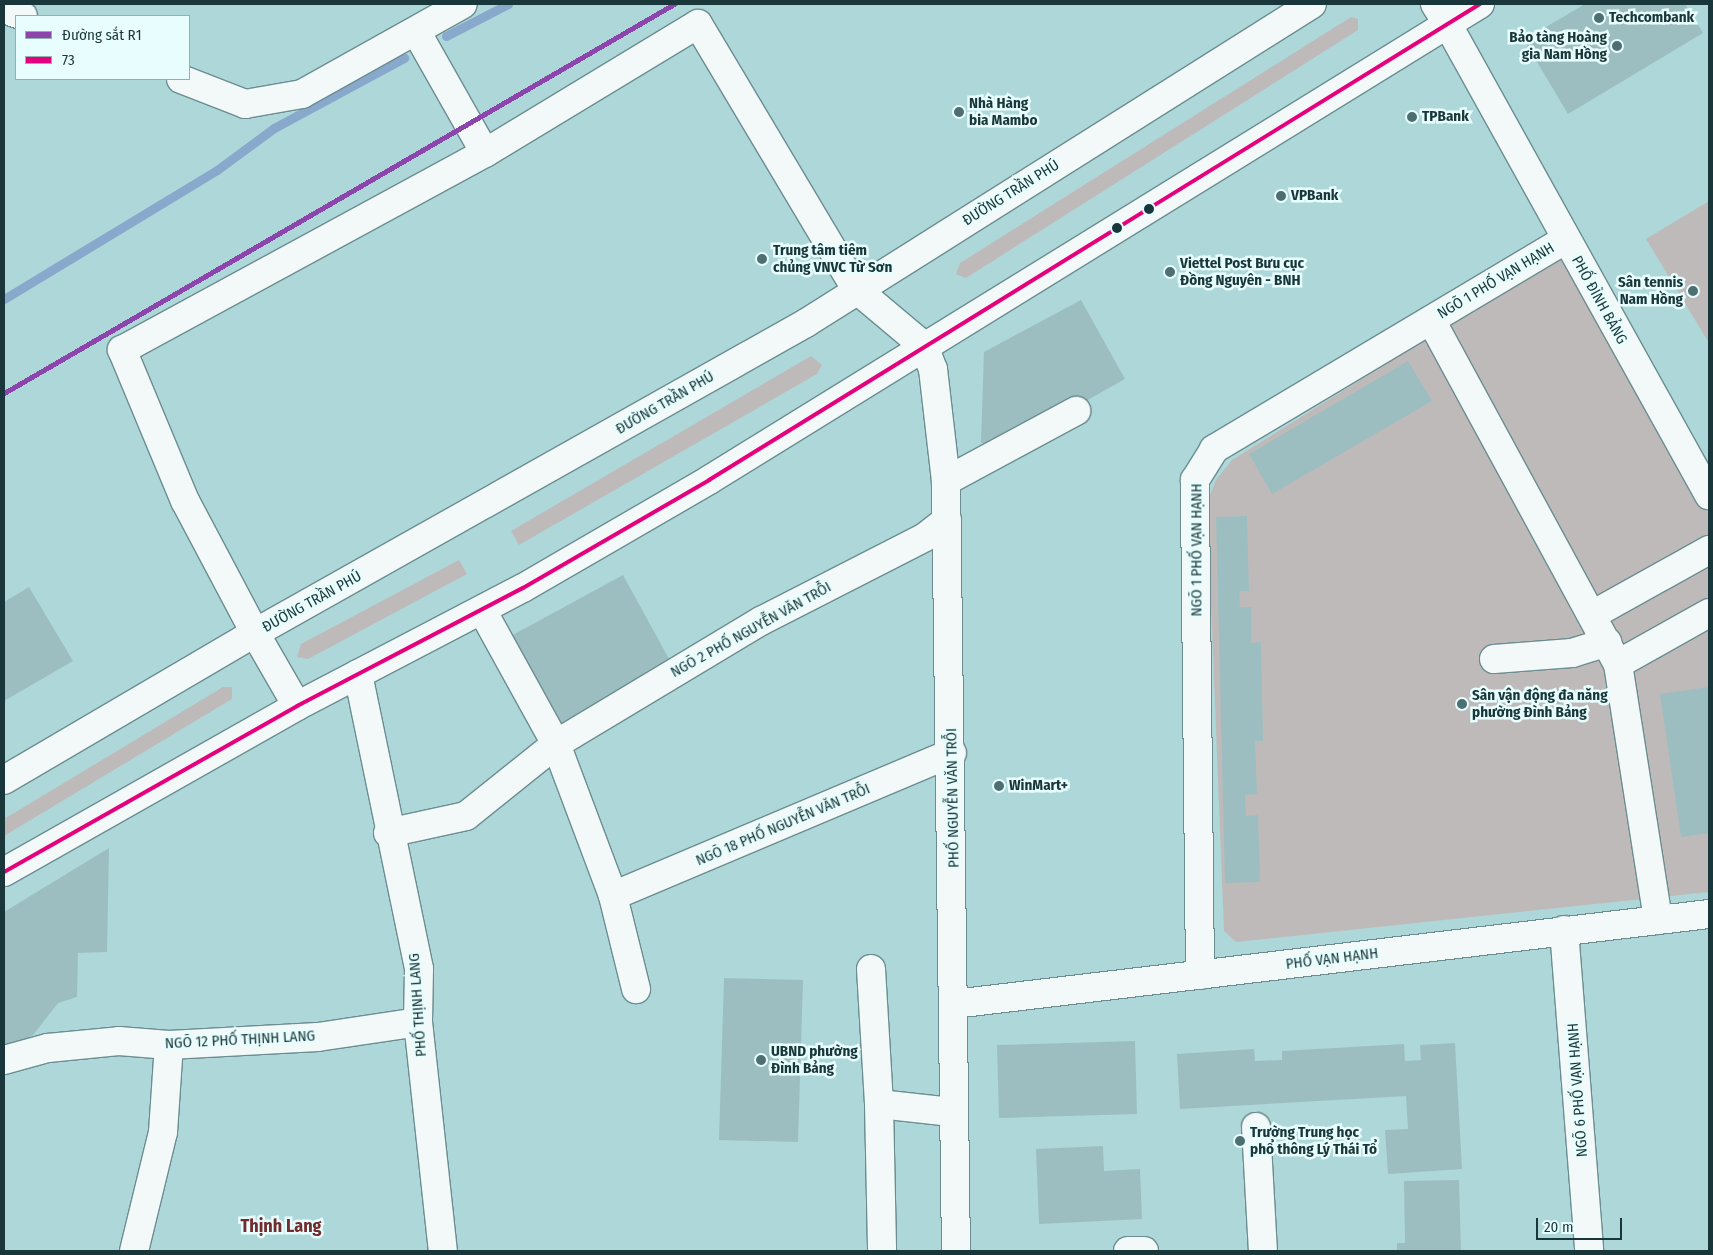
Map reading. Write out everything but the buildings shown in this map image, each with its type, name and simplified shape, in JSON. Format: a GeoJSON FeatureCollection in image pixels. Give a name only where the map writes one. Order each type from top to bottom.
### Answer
{"type":"FeatureCollection","features":[{"type":"Feature","properties":{"kind":"street"},"geometry":{"type":"LineString","coordinates":[[185,80],[245,104],[302,94],[464,4]]}},
{"type":"Feature","properties":{"kind":"street","name":"ĐƯỜNG TRẦN PHÚ"},"geometry":{"type":"LineString","coordinates":[[4,780],[255,633],[789,332],[1312,4]]}},
{"type":"Feature","properties":{"kind":"street"},"geometry":{"type":"LineString","coordinates":[[4,872],[297,706],[482,610],[710,480],[924,346],[1442,14],[1480,4]]}},
{"type":"Feature","properties":{"kind":"street"},"geometry":{"type":"LineString","coordinates":[[4,9],[20,15]]}},
{"type":"Feature","properties":{"kind":"street","name":"PHỐ ĐÌNH BẢNG"},"geometry":{"type":"LineString","coordinates":[[1442,14],[1565,240],[1709,495]]}},
{"type":"Feature","properties":{"kind":"street"},"geometry":{"type":"LineString","coordinates":[[297,706],[255,633],[185,500],[122,350],[485,153],[698,24],[856,289],[924,346]]}},
{"type":"Feature","properties":{"kind":"street"},"geometry":{"type":"LineString","coordinates":[[416,31],[485,153]]}},
{"type":"Feature","properties":{"kind":"street","name":"NGÕ 1 PHỐ VẠN HẠNH"},"geometry":{"type":"LineString","coordinates":[[1200,975],[1195,480],[1214,449],[1565,240]]}},
{"type":"Feature","properties":{"kind":"street"},"geometry":{"type":"LineString","coordinates":[[1431,320],[1594,614],[1612,653],[1658,920]]}},
{"type":"Feature","properties":{"kind":"street","name":"PHỐ NGUYỄN VĂN TRỖI"},"geometry":{"type":"LineString","coordinates":[[924,346],[933,369],[946,481],[952,753],[954,1004],[952,1112],[956,1251]]}},
{"type":"Feature","properties":{"kind":"street"},"geometry":{"type":"LineString","coordinates":[[946,481],[1076,411]]}},
{"type":"Feature","properties":{"kind":"street","name":"NGÕ 2 PHỐ NGUYỄN VĂN TRỖI"},"geometry":{"type":"LineString","coordinates":[[388,832],[466,816],[556,744],[761,621],[924,537],[947,520]]}},
{"type":"Feature","properties":{"kind":"street"},"geometry":{"type":"LineString","coordinates":[[1594,614],[1709,550]]}},
{"type":"Feature","properties":{"kind":"street"},"geometry":{"type":"LineString","coordinates":[[482,610],[556,744],[613,896],[636,989]]}},
{"type":"Feature","properties":{"kind":"street"},"geometry":{"type":"LineString","coordinates":[[1494,659],[1572,653],[1612,653],[1709,613]]}},
{"type":"Feature","properties":{"kind":"street","name":"PHỐ THỊNH LANG"},"geometry":{"type":"LineString","coordinates":[[358,674],[388,832],[419,968],[418,1022],[443,1251]]}},
{"type":"Feature","properties":{"kind":"street","name":"NGÕ 18 PHỐ NGUYỄN VĂN TRỖI"},"geometry":{"type":"LineString","coordinates":[[613,896],[952,753]]}},
{"type":"Feature","properties":{"kind":"street","name":"PHỐ VẠN HẠNH"},"geometry":{"type":"LineString","coordinates":[[954,1004],[1709,914]]}},
{"type":"Feature","properties":{"kind":"street","name":"NGÕ 6 PHỐ VẠN HẠNH"},"geometry":{"type":"LineString","coordinates":[[1564,930],[1589,1251]]}},
{"type":"Feature","properties":{"kind":"street"},"geometry":{"type":"LineString","coordinates":[[871,968],[878,1104],[882,1251]]}},
{"type":"Feature","properties":{"kind":"street","name":"NGÕ 12 PHỐ THỊNH LANG"},"geometry":{"type":"LineString","coordinates":[[4,1060],[48,1048],[119,1041],[169,1045],[318,1037],[418,1022]]}},
{"type":"Feature","properties":{"kind":"street"},"geometry":{"type":"LineString","coordinates":[[134,1251],[162,1132],[169,1045]]}},
{"type":"Feature","properties":{"kind":"street"},"geometry":{"type":"LineString","coordinates":[[878,1104],[952,1112]]}},
{"type":"Feature","properties":{"kind":"street"},"geometry":{"type":"LineString","coordinates":[[1256,1127],[1263,1251]]}},
{"type":"Feature","properties":{"kind":"street"},"geometry":{"type":"LineString","coordinates":[[1128,1251],[1144,1251]]}},
{"type":"Feature","properties":{"kind":"shaded area"},"geometry":{"type":"Polygon","coordinates":[[[1351,17],[1358,19],[1358,30],[966,278],[956,274],[960,263],[1351,17]]]}},
{"type":"Feature","properties":{"kind":"shaded area","name":"Sân tennis Nam Hồng"},"geometry":{"type":"Polygon","coordinates":[[[1709,201],[1709,343],[1646,239],[1709,201]]]}},
{"type":"Feature","properties":{"kind":"shaded area","name":"Sân vận động đa năng phường Đình Bảng"},"geometry":{"type":"Polygon","coordinates":[[[1563,254],[1709,515],[1709,892],[1236,942],[1224,931],[1207,503],[1216,480],[1232,460],[1563,254]]]}},
{"type":"Feature","properties":{"kind":"shaded area"},"geometry":{"type":"Polygon","coordinates":[[[811,356],[822,365],[817,374],[519,545],[511,531],[811,356]]]}},
{"type":"Feature","properties":{"kind":"shaded area"},"geometry":{"type":"Polygon","coordinates":[[[459,560],[467,574],[308,659],[297,657],[301,644],[459,560]]]}},
{"type":"Feature","properties":{"kind":"shaded area"},"geometry":{"type":"Polygon","coordinates":[[[223,687],[232,687],[232,699],[4,836],[4,819],[223,687]]]}},
{"type":"Feature","properties":{"kind":"waterway"},"geometry":{"type":"LineString","coordinates":[[446,36],[508,4]]}},
{"type":"Feature","properties":{"kind":"waterway"},"geometry":{"type":"LineString","coordinates":[[4,299],[217,170],[274,128],[404,58]]}},
{"type":"Feature","properties":{"kind":"rail line","name":"R1"},"geometry":{"type":"LineString","coordinates":[[4,393],[674,4]]}},
{"type":"Feature","properties":{"kind":"transit line","name":"73"},"geometry":{"type":"LineString","coordinates":[[4,872],[297,706],[523,588],[709,480],[1480,4]]}},
{"type":"Feature","properties":{"kind":"place","name":"Techcombank"},"geometry":{"type":"Point","coordinates":[1599,18]}},
{"type":"Feature","properties":{"kind":"place","name":"Bảo tàng Hoàng gia Nam Hồng"},"geometry":{"type":"Point","coordinates":[1617,46]}},
{"type":"Feature","properties":{"kind":"place","name":"Nhà Hàng bia Mambo"},"geometry":{"type":"Point","coordinates":[959,112]}},
{"type":"Feature","properties":{"kind":"place","name":"TPBank"},"geometry":{"type":"Point","coordinates":[1412,117]}},
{"type":"Feature","properties":{"kind":"place","name":"VPBank"},"geometry":{"type":"Point","coordinates":[1281,196]}},
{"type":"Feature","properties":{"kind":"place","name":"Trung tâm tiêm chủng VNVC Từ Sơn"},"geometry":{"type":"Point","coordinates":[762,259]}},
{"type":"Feature","properties":{"kind":"place","name":"Viettel Post Bưu cục Đồng Nguyên - BNH"},"geometry":{"type":"Point","coordinates":[1170,272]}},
{"type":"Feature","properties":{"kind":"place","name":"Sân tennis Nam Hồng"},"geometry":{"type":"Point","coordinates":[1693,291]}},
{"type":"Feature","properties":{"kind":"place","name":"Sân vận động đa năng phường Đình Bảng"},"geometry":{"type":"Point","coordinates":[1462,704]}},
{"type":"Feature","properties":{"kind":"place","name":"WinMart+"},"geometry":{"type":"Point","coordinates":[999,786]}},
{"type":"Feature","properties":{"kind":"place","name":"UBND phường Đình Bảng"},"geometry":{"type":"Point","coordinates":[761,1060]}},
{"type":"Feature","properties":{"kind":"place","name":"Trường Trung học phổ thông Lý Thái Tổ"},"geometry":{"type":"Point","coordinates":[1240,1141]}},
{"type":"Feature","properties":{"kind":"district","name":"Thịnh Lang"},"geometry":{"type":"Point","coordinates":[281,1226]}}]}
